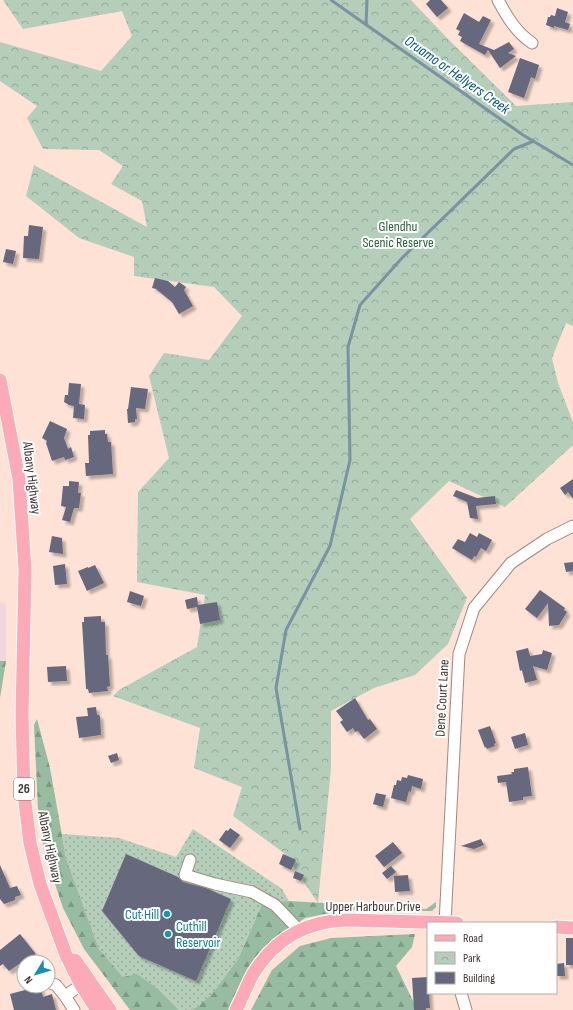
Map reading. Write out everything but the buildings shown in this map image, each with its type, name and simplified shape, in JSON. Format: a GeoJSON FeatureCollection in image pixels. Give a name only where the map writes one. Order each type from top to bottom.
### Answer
{"type":"FeatureCollection","features":[{"type":"Feature","properties":{"kind":"main road","name":"Albany Highway"},"geometry":{"type":"LineString","coordinates":[[0,380],[19,479],[25,570],[22,708],[24,794],[30,843],[40,884],[68,960],[81,985],[97,1010]]}},
{"type":"Feature","properties":{"kind":"main road","name":"Upper Harbour Drive"},"geometry":{"type":"LineString","coordinates":[[236,1010],[253,974],[267,955],[282,940],[299,930],[314,924],[333,920],[427,923]]}},
{"type":"Feature","properties":{"kind":"main road"},"geometry":{"type":"LineString","coordinates":[[557,927],[573,928]]}},
{"type":"Feature","properties":{"kind":"main road","name":"Albany Highway"},"geometry":{"type":"LineString","coordinates":[[59,935],[110,1010]]}},
{"type":"Feature","properties":{"kind":"street"},"geometry":{"type":"LineString","coordinates":[[498,0],[514,27],[520,34],[532,43]]}},
{"type":"Feature","properties":{"kind":"street","name":"Dene Court Lane"},"geometry":{"type":"LineString","coordinates":[[445,922],[459,654],[474,608],[511,563],[547,539],[573,526]]}},
{"type":"Feature","properties":{"kind":"street"},"geometry":{"type":"LineString","coordinates":[[190,860],[184,875],[214,884],[252,892],[275,905],[299,930]]}},
{"type":"Feature","properties":{"kind":"street"},"geometry":{"type":"LineString","coordinates":[[56,985],[74,1010]]}},
{"type":"Feature","properties":{"kind":"street"},"geometry":{"type":"LineString","coordinates":[[65,996],[81,985]]}},
{"type":"Feature","properties":{"kind":"street"},"geometry":{"type":"LineString","coordinates":[[461,994],[466,1010]]}},
{"type":"Feature","properties":{"kind":"shaded area"},"geometry":{"type":"Polygon","coordinates":[[[0,602],[6,603],[6,661],[0,661],[0,602]]]}},
{"type":"Feature","properties":{"kind":"green space","name":"Glendhu Scenic Reserve"},"geometry":{"type":"Polygon","coordinates":[[[3,0],[411,0],[516,106],[573,102],[573,326],[566,323],[552,358],[558,383],[573,422],[573,445],[505,507],[449,481],[410,519],[467,598],[448,644],[415,675],[374,688],[331,711],[331,768],[318,903],[284,853],[233,816],[242,787],[194,768],[200,728],[113,696],[119,690],[197,647],[205,595],[137,582],[138,492],[169,458],[149,376],[164,353],[209,360],[242,316],[214,287],[134,276],[134,257],[79,238],[26,196],[34,165],[147,227],[142,201],[111,184],[123,166],[99,150],[43,149],[27,118],[37,106],[0,81],[0,42],[101,71],[132,36],[122,11],[23,29],[3,0]]]}},
{"type":"Feature","properties":{"kind":"green space"},"geometry":{"type":"Polygon","coordinates":[[[0,661],[6,661],[0,698],[0,661]]]}},
{"type":"Feature","properties":{"kind":"green space"},"geometry":{"type":"Polygon","coordinates":[[[37,719],[50,768],[66,858],[99,949],[123,977],[137,974],[158,989],[179,1010],[130,1010],[84,949],[63,908],[44,851],[38,809],[34,725],[37,719]]]}},
{"type":"Feature","properties":{"kind":"green space"},"geometry":{"type":"Polygon","coordinates":[[[193,829],[282,889],[289,901],[263,902],[238,959],[212,994],[197,1007],[189,1010],[179,1010],[158,989],[123,977],[99,949],[66,858],[62,834],[119,838],[176,857],[193,829]]]}},
{"type":"Feature","properties":{"kind":"green space"},"geometry":{"type":"Polygon","coordinates":[[[289,901],[426,909],[436,902],[436,907],[432,911],[345,910],[305,918],[277,938],[232,1010],[189,1010],[197,1007],[212,994],[238,959],[263,902],[289,901]]]}},
{"type":"Feature","properties":{"kind":"green space"},"geometry":{"type":"Polygon","coordinates":[[[415,934],[412,947],[396,966],[416,1007],[414,1010],[251,1010],[272,970],[300,946],[331,938],[415,934]]]}},
{"type":"Feature","properties":{"kind":"waterway","name":"Oruamo or Hellyers Creek"},"geometry":{"type":"LineString","coordinates":[[331,0],[523,135],[573,165]]}},
{"type":"Feature","properties":{"kind":"waterway"},"geometry":{"type":"LineString","coordinates":[[366,25],[367,0]]}},
{"type":"Feature","properties":{"kind":"waterway"},"geometry":{"type":"LineString","coordinates":[[300,829],[276,688],[286,630],[330,546],[350,460],[348,347],[360,305],[402,258],[514,149],[534,141]]}},
{"type":"Feature","properties":{"kind":"place","name":"Cut Hill"},"geometry":{"type":"Point","coordinates":[167,914]}},
{"type":"Feature","properties":{"kind":"place","name":"Cuthill Reservoir"},"geometry":{"type":"Point","coordinates":[168,934]}}]}
